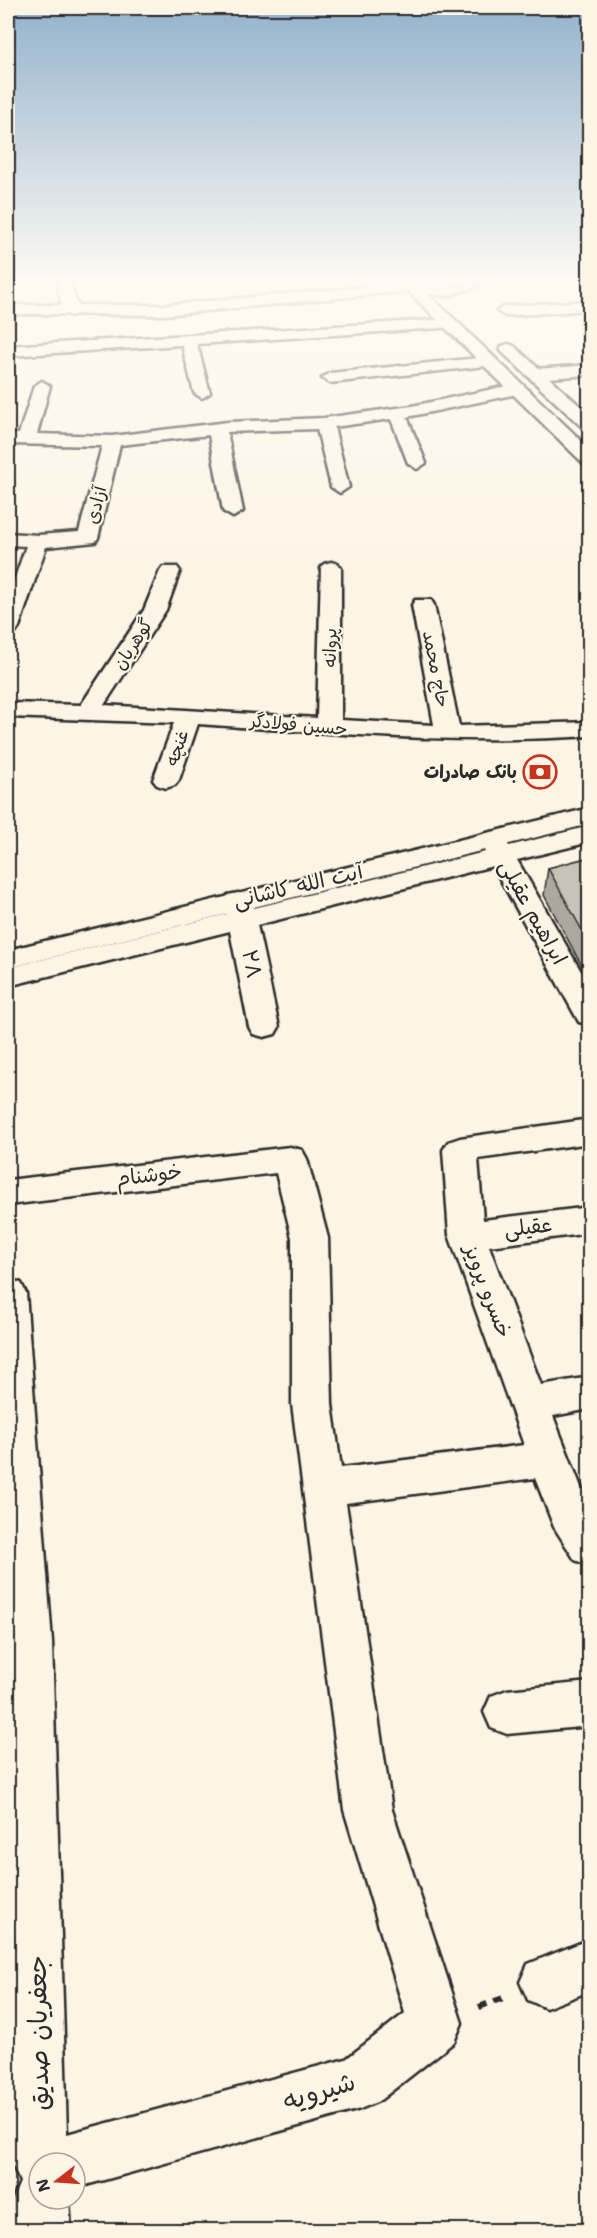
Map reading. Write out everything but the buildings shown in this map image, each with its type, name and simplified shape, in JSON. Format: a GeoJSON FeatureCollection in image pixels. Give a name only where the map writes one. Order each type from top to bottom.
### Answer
{"type":"FeatureCollection","features":[{"type":"Feature","properties":{"kind":"street"},"geometry":{"type":"LineString","coordinates":[[27,436],[41,388]]}},
{"type":"Feature","properties":{"kind":"street"},"geometry":{"type":"LineString","coordinates":[[201,388],[202,393]]}},
{"type":"Feature","properties":{"kind":"street"},"geometry":{"type":"LineString","coordinates":[[551,388],[590,425]]}},
{"type":"Feature","properties":{"kind":"street"},"geometry":{"type":"LineString","coordinates":[[8,438],[27,436],[112,441],[217,428],[324,423],[418,410],[517,389],[590,460]]}},
{"type":"Feature","properties":{"kind":"street"},"geometry":{"type":"LineString","coordinates":[[397,413],[417,463]]}},
{"type":"Feature","properties":{"kind":"street"},"geometry":{"type":"LineString","coordinates":[[324,423],[340,487]]}},
{"type":"Feature","properties":{"kind":"street"},"geometry":{"type":"LineString","coordinates":[[217,428],[233,511]]}},
{"type":"Feature","properties":{"kind":"street","name":"آزادی"},"geometry":{"type":"LineString","coordinates":[[38,541],[88,538],[112,441]]}},
{"type":"Feature","properties":{"kind":"street"},"geometry":{"type":"LineString","coordinates":[[8,539],[38,541],[8,627]]}},
{"type":"Feature","properties":{"kind":"street","name":"پروانه"},"geometry":{"type":"LineString","coordinates":[[329,728],[331,568]]}},
{"type":"Feature","properties":{"kind":"street","name":"گوهریان"},"geometry":{"type":"LineString","coordinates":[[88,712],[155,610],[170,571]]}},
{"type":"Feature","properties":{"kind":"street","name":"حاج محمد"},"geometry":{"type":"LineString","coordinates":[[423,605],[448,732]]}},
{"type":"Feature","properties":{"kind":"street","name":"حسین فولادگر"},"geometry":{"type":"LineString","coordinates":[[8,710],[88,712],[329,728],[448,732],[534,734],[590,729]]}},
{"type":"Feature","properties":{"kind":"street","name":"غنچه"},"geometry":{"type":"LineString","coordinates":[[166,780],[188,717]]}},
{"type":"Feature","properties":{"kind":"street","name":"آیت الله کاشانی"},"geometry":{"type":"LineString","coordinates":[[498,848],[590,816]]}},
{"type":"Feature","properties":{"kind":"street","name":"آیت الله کاشانی"},"geometry":{"type":"LineString","coordinates":[[8,958],[240,910],[498,848],[590,834]]}},
{"type":"Feature","properties":{"kind":"street","name":"ابراهیم عقیلی"},"geometry":{"type":"LineString","coordinates":[[498,848],[590,1015]]}},
{"type":"Feature","properties":{"kind":"street","name":"آیت الله کاشانی"},"geometry":{"type":"LineString","coordinates":[[8,977],[240,910]]}},
{"type":"Feature","properties":{"kind":"street","name":"۲۸"},"geometry":{"type":"LineString","coordinates":[[240,910],[264,1027]]}},
{"type":"Feature","properties":{"kind":"street","name":"خسرو پرویز"},"geometry":{"type":"LineString","coordinates":[[590,1131],[460,1150],[467,1235],[531,1403],[569,1514],[590,1547]]}},
{"type":"Feature","properties":{"kind":"street","name":"خوشنام"},"geometry":{"type":"LineString","coordinates":[[8,1192],[290,1159],[310,1238],[312,1404],[323,1488]]}},
{"type":"Feature","properties":{"kind":"street","name":"عقیلی"},"geometry":{"type":"LineString","coordinates":[[467,1235],[590,1220]]}},
{"type":"Feature","properties":{"kind":"street","name":"جعفریان صدیق"},"geometry":{"type":"LineString","coordinates":[[8,1293],[30,1642],[40,2151]]}},
{"type":"Feature","properties":{"kind":"street"},"geometry":{"type":"LineString","coordinates":[[531,1403],[590,1393]]}},
{"type":"Feature","properties":{"kind":"street"},"geometry":{"type":"LineString","coordinates":[[435,2023],[368,1810],[323,1488],[550,1459]]}},
{"type":"Feature","properties":{"kind":"street"},"geometry":{"type":"LineString","coordinates":[[507,1712],[590,1704]]}},
{"type":"Feature","properties":{"kind":"street","name":"شیرویه"},"geometry":{"type":"LineString","coordinates":[[87,2157],[360,2082],[435,2023]]}},
{"type":"Feature","properties":{"kind":"street"},"geometry":{"type":"LineString","coordinates":[[41,2211],[42,2230]]}},
{"type":"Feature","properties":{"kind":"path"},"geometry":{"type":"LineString","coordinates":[[435,2023],[568,1974]]}},
{"type":"Feature","properties":{"kind":"place","name":"بانک صادرات"},"geometry":{"type":"Point","coordinates":[540,772]}}]}
